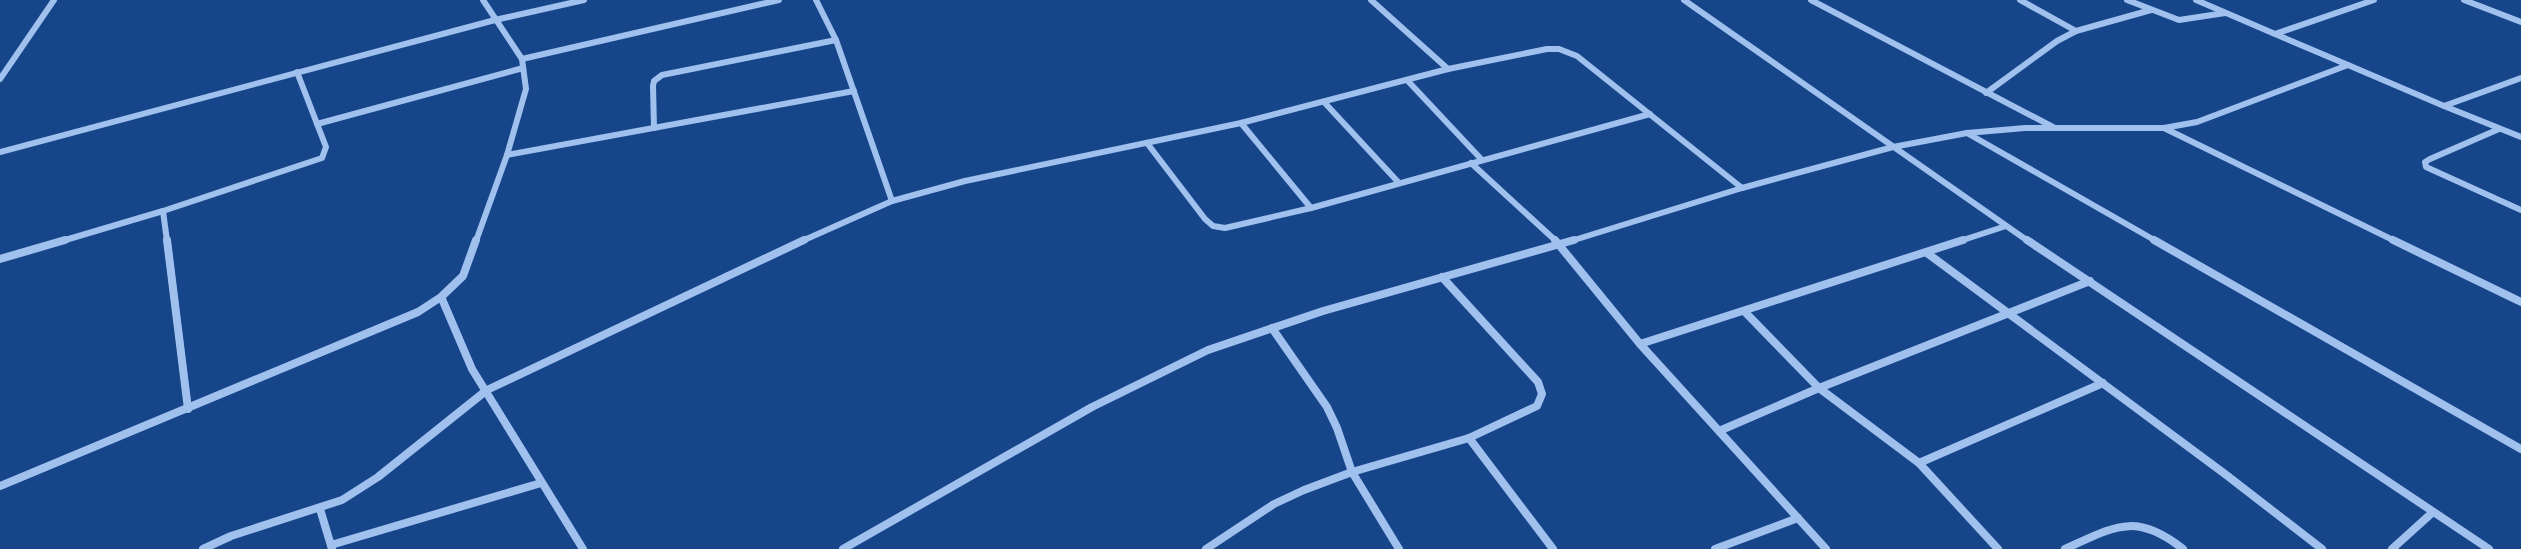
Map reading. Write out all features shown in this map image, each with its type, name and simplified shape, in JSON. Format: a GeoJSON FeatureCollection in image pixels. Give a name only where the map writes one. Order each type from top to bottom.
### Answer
{"type":"FeatureCollection","features":[{"type":"Feature","properties":{"kind":"street"},"geometry":{"type":"LineString","coordinates":[[0,80],[54,0]]}},
{"type":"Feature","properties":{"kind":"street"},"geometry":{"type":"LineString","coordinates":[[0,486],[399,321],[442,299],[463,276],[507,155],[526,89],[522,59],[494,20],[484,0]]}},
{"type":"Feature","properties":{"kind":"street"},"geometry":{"type":"LineString","coordinates":[[0,152],[494,20],[584,0]]}},
{"type":"Feature","properties":{"kind":"street"},"geometry":{"type":"LineString","coordinates":[[522,59],[779,0]]}},
{"type":"Feature","properties":{"kind":"street"},"geometry":{"type":"LineString","coordinates":[[816,0],[836,40],[892,201]]}},
{"type":"Feature","properties":{"kind":"street"},"geometry":{"type":"LineString","coordinates":[[1371,0],[1448,69]]}},
{"type":"Feature","properties":{"kind":"street"},"geometry":{"type":"LineString","coordinates":[[1684,0],[2006,226],[2489,549]]}},
{"type":"Feature","properties":{"kind":"street"},"geometry":{"type":"LineString","coordinates":[[1811,0],[2055,128]]}},
{"type":"Feature","properties":{"kind":"street"},"geometry":{"type":"LineString","coordinates":[[2020,0],[2076,31]]}},
{"type":"Feature","properties":{"kind":"street"},"geometry":{"type":"LineString","coordinates":[[2127,0],[2151,10],[2186,20],[2225,13]]}},
{"type":"Feature","properties":{"kind":"street"},"geometry":{"type":"LineString","coordinates":[[2196,0],[2444,106],[2521,137]]}},
{"type":"Feature","properties":{"kind":"street"},"geometry":{"type":"LineString","coordinates":[[2275,34],[2374,0]]}},
{"type":"Feature","properties":{"kind":"street"},"geometry":{"type":"LineString","coordinates":[[2464,0],[2521,22]]}},
{"type":"Feature","properties":{"kind":"street"},"geometry":{"type":"LineString","coordinates":[[1986,93],[2057,41],[2076,31],[2151,10]]}},
{"type":"Feature","properties":{"kind":"street"},"geometry":{"type":"LineString","coordinates":[[654,128],[653,86],[654,81],[662,76],[836,40]]}},
{"type":"Feature","properties":{"kind":"street"},"geometry":{"type":"LineString","coordinates":[[203,549],[231,536],[320,509],[342,500],[378,477],[487,390],[846,220],[892,201],[964,181],[1241,123],[1448,69],[1547,49],[1559,49],[1577,56],[1742,188]]}},
{"type":"Feature","properties":{"kind":"street"},"geometry":{"type":"LineString","coordinates":[[843,549],[1092,407],[1208,350],[1323,311],[1560,244],[1742,188],[1893,147],[1967,133],[2055,128],[2164,128],[2197,122],[2348,65]]}},
{"type":"Feature","properties":{"kind":"street"},"geometry":{"type":"LineString","coordinates":[[317,124],[523,68]]}},
{"type":"Feature","properties":{"kind":"street"},"geometry":{"type":"LineString","coordinates":[[0,259],[163,211],[322,158],[326,147],[297,72]]}},
{"type":"Feature","properties":{"kind":"street"},"geometry":{"type":"LineString","coordinates":[[2444,106],[2521,78]]}},
{"type":"Feature","properties":{"kind":"street"},"geometry":{"type":"LineString","coordinates":[[1408,80],[1482,160]]}},
{"type":"Feature","properties":{"kind":"street"},"geometry":{"type":"LineString","coordinates":[[507,155],[854,91]]}},
{"type":"Feature","properties":{"kind":"street"},"geometry":{"type":"LineString","coordinates":[[1324,102],[1399,183]]}},
{"type":"Feature","properties":{"kind":"street"},"geometry":{"type":"LineString","coordinates":[[1147,143],[1205,219],[1213,226],[1233,227],[1311,208],[1650,114]]}},
{"type":"Feature","properties":{"kind":"street"},"geometry":{"type":"LineString","coordinates":[[1241,123],[1311,208]]}},
{"type":"Feature","properties":{"kind":"street"},"geometry":{"type":"LineString","coordinates":[[2164,128],[2521,302]]}},
{"type":"Feature","properties":{"kind":"street"},"geometry":{"type":"LineString","coordinates":[[2499,129],[2430,158],[2425,162],[2426,167],[2521,210]]}},
{"type":"Feature","properties":{"kind":"street"},"geometry":{"type":"LineString","coordinates":[[1967,133],[2521,449]]}},
{"type":"Feature","properties":{"kind":"street"},"geometry":{"type":"LineString","coordinates":[[1471,163],[1560,244],[1640,344],[1826,549]]}},
{"type":"Feature","properties":{"kind":"street"},"geometry":{"type":"LineString","coordinates":[[163,211],[188,409]]}},
{"type":"Feature","properties":{"kind":"street"},"geometry":{"type":"LineString","coordinates":[[1640,344],[1927,254],[2006,226]]}},
{"type":"Feature","properties":{"kind":"street"},"geometry":{"type":"LineString","coordinates":[[1927,254],[2009,312],[2322,549]]}},
{"type":"Feature","properties":{"kind":"street"},"geometry":{"type":"LineString","coordinates":[[1206,549],[1274,504],[1352,472],[1469,438],[1528,412],[1542,399],[1543,392],[1538,382],[1442,277]]}},
{"type":"Feature","properties":{"kind":"street"},"geometry":{"type":"LineString","coordinates":[[1719,431],[1819,388],[2090,281]]}},
{"type":"Feature","properties":{"kind":"street"},"geometry":{"type":"LineString","coordinates":[[442,299],[472,369],[487,390],[541,484],[583,549]]}},
{"type":"Feature","properties":{"kind":"street"},"geometry":{"type":"LineString","coordinates":[[1744,311],[1819,388],[1919,463],[1998,549]]}},
{"type":"Feature","properties":{"kind":"street"},"geometry":{"type":"LineString","coordinates":[[1272,328],[1327,407],[1337,428],[1352,472],[1366,498],[1399,549]]}},
{"type":"Feature","properties":{"kind":"street"},"geometry":{"type":"LineString","coordinates":[[1919,463],[2103,383]]}},
{"type":"Feature","properties":{"kind":"street"},"geometry":{"type":"LineString","coordinates":[[1469,438],[1553,549]]}},
{"type":"Feature","properties":{"kind":"street"},"geometry":{"type":"LineString","coordinates":[[320,509],[332,547],[541,484]]}},
{"type":"Feature","properties":{"kind":"street"},"geometry":{"type":"LineString","coordinates":[[2392,549],[2433,512]]}},
{"type":"Feature","properties":{"kind":"street"},"geometry":{"type":"LineString","coordinates":[[1715,549],[1798,518]]}},
{"type":"Feature","properties":{"kind":"street"},"geometry":{"type":"LineString","coordinates":[[2065,549],[2125,525],[2143,528],[2169,537],[2184,549]]}}]}
